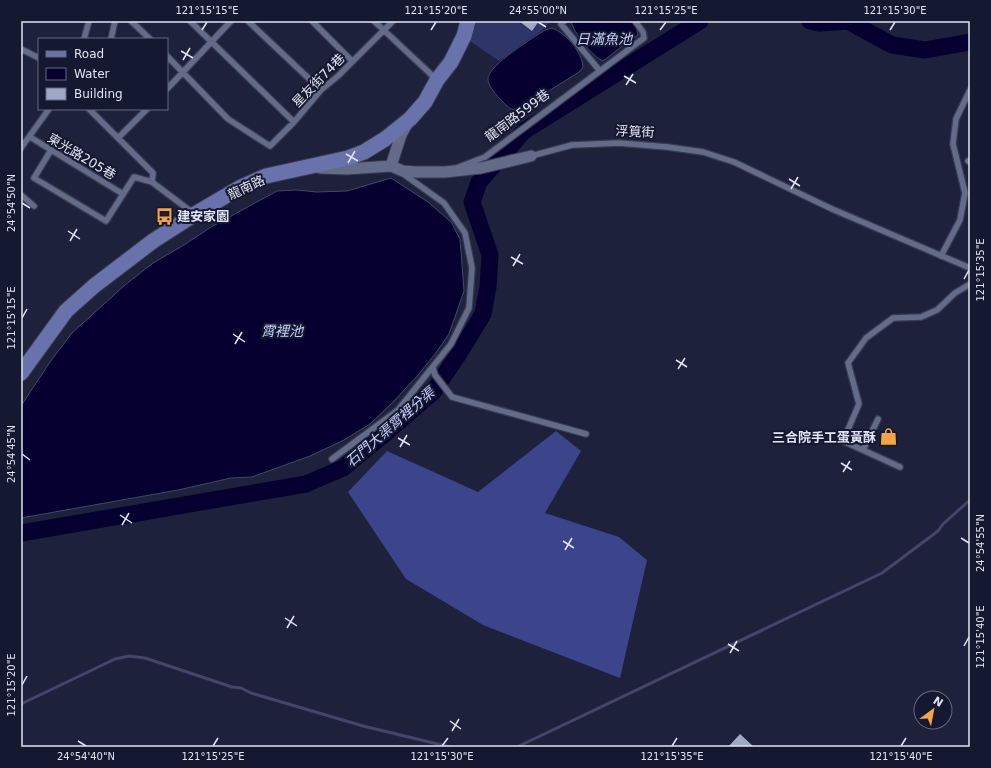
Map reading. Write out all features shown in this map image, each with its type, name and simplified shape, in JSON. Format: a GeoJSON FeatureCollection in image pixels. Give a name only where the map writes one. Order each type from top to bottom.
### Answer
{"type":"FeatureCollection","features":[{"type":"Feature","properties":{"kind":"main road","name":"龍南路"},"geometry":{"type":"LineString","coordinates":[[21,373],[66,311],[94,286],[147,246],[195,214],[241,187],[266,176],[310,168],[348,158],[364,152],[385,139],[410,119],[425,102],[437,80],[451,62],[464,36],[468,21]]}},
{"type":"Feature","properties":{"kind":"street"},"geometry":{"type":"LineString","coordinates":[[392,166],[400,135],[410,119]]}},
{"type":"Feature","properties":{"kind":"street","name":"浮筧街"},"geometry":{"type":"LineString","coordinates":[[310,168],[347,170],[392,166],[403,171],[445,172],[481,168],[531,156]]}},
{"type":"Feature","properties":{"kind":"lane"},"geometry":{"type":"LineString","coordinates":[[84,38],[89,21]]}},
{"type":"Feature","properties":{"kind":"lane"},"geometry":{"type":"LineString","coordinates":[[111,38],[115,21]]}},
{"type":"Feature","properties":{"kind":"lane"},"geometry":{"type":"LineString","coordinates":[[131,21],[149,38]]}},
{"type":"Feature","properties":{"kind":"lane"},"geometry":{"type":"LineString","coordinates":[[190,21],[294,122]]}},
{"type":"Feature","properties":{"kind":"lane"},"geometry":{"type":"LineString","coordinates":[[168,88],[231,21]]}},
{"type":"Feature","properties":{"kind":"lane"},"geometry":{"type":"LineString","coordinates":[[248,21],[321,90]]}},
{"type":"Feature","properties":{"kind":"lane"},"geometry":{"type":"LineString","coordinates":[[312,21],[352,61]]}},
{"type":"Feature","properties":{"kind":"lane"},"geometry":{"type":"LineString","coordinates":[[374,21],[437,80]]}},
{"type":"Feature","properties":{"kind":"lane","name":"星友街74巷"},"geometry":{"type":"LineString","coordinates":[[184,72],[228,119],[270,146],[294,122],[321,90],[338,76],[393,21]]}},
{"type":"Feature","properties":{"kind":"lane"},"geometry":{"type":"LineString","coordinates":[[564,21],[561,24],[600,71]]}},
{"type":"Feature","properties":{"kind":"lane","name":"龍南路599巷"},"geometry":{"type":"LineString","coordinates":[[445,172],[485,157],[644,38],[643,32],[635,21]]}},
{"type":"Feature","properties":{"kind":"lane"},"geometry":{"type":"LineString","coordinates":[[21,49],[38,58]]}},
{"type":"Feature","properties":{"kind":"lane"},"geometry":{"type":"LineString","coordinates":[[168,57],[184,72]]}},
{"type":"Feature","properties":{"kind":"lane"},"geometry":{"type":"LineString","coordinates":[[941,256],[960,220],[965,193],[953,144],[956,119],[970,90]]}},
{"type":"Feature","properties":{"kind":"lane"},"geometry":{"type":"LineString","coordinates":[[21,148],[30,138],[48,110]]}},
{"type":"Feature","properties":{"kind":"lane"},"geometry":{"type":"LineString","coordinates":[[90,110],[153,173],[152,182]]}},
{"type":"Feature","properties":{"kind":"lane"},"geometry":{"type":"LineString","coordinates":[[118,138],[146,110]]}},
{"type":"Feature","properties":{"kind":"lane","name":"東光路205巷"},"geometry":{"type":"LineString","coordinates":[[30,138],[123,194]]}},
{"type":"Feature","properties":{"kind":"lane","name":"浮筧街"},"geometry":{"type":"LineString","coordinates":[[531,156],[572,145],[619,143],[703,152],[734,162],[832,209],[970,268]]}},
{"type":"Feature","properties":{"kind":"lane"},"geometry":{"type":"LineString","coordinates":[[51,150],[34,178],[106,221],[134,177],[152,182],[195,214]]}},
{"type":"Feature","properties":{"kind":"lane"},"geometry":{"type":"LineString","coordinates":[[332,459],[398,410],[434,372],[451,344],[469,308],[472,268],[465,233],[444,203],[392,166]]}},
{"type":"Feature","properties":{"kind":"lane"},"geometry":{"type":"LineString","coordinates":[[21,195],[34,206]]}},
{"type":"Feature","properties":{"kind":"lane"},"geometry":{"type":"LineString","coordinates":[[900,467],[843,441],[859,404],[848,363],[866,338],[893,318],[921,317],[937,310],[955,293],[970,284]]}},
{"type":"Feature","properties":{"kind":"lane"},"geometry":{"type":"LineString","coordinates":[[434,372],[452,397],[586,434]]}},
{"type":"Feature","properties":{"kind":"lane"},"geometry":{"type":"LineString","coordinates":[[863,450],[878,419]]}},
{"type":"Feature","properties":{"kind":"shaded area"},"geometry":{"type":"Polygon","coordinates":[[[474,21],[551,21],[541,31],[499,61],[470,41],[474,21]]]}},
{"type":"Feature","properties":{"kind":"shaded area"},"geometry":{"type":"Polygon","coordinates":[[[556,431],[581,451],[545,513],[619,537],[647,560],[620,678],[483,625],[406,579],[348,492],[387,451],[478,492],[556,431]]]}},
{"type":"Feature","properties":{"kind":"water","name":"日滿魚池"},"geometry":{"type":"Polygon","coordinates":[[[571,21],[633,21],[638,35],[603,61],[594,55],[584,44],[575,31],[571,21]]]}},
{"type":"Feature","properties":{"kind":"water"},"geometry":{"type":"Polygon","coordinates":[[[552,28],[563,34],[576,49],[580,55],[583,67],[579,72],[523,107],[517,109],[509,108],[491,87],[488,81],[491,72],[513,52],[545,30],[552,28]]]}},
{"type":"Feature","properties":{"kind":"water","name":"霄裡池"},"geometry":{"type":"Polygon","coordinates":[[[391,178],[428,202],[451,222],[460,239],[464,291],[449,334],[435,354],[393,402],[370,424],[344,440],[310,456],[252,477],[231,478],[178,490],[21,518],[21,406],[50,362],[72,333],[125,285],[153,263],[211,227],[277,191],[347,191],[391,178]]]}},
{"type":"Feature","properties":{"kind":"building"},"geometry":{"type":"Polygon","coordinates":[[[519,21],[539,21],[532,31],[519,21]]]}},
{"type":"Feature","properties":{"kind":"building"},"geometry":{"type":"Polygon","coordinates":[[[740,734],[754,747],[728,747],[740,734]]]}},
{"type":"Feature","properties":{"kind":"waterway","name":"石門大渠霄裡分渠"},"geometry":{"type":"LineString","coordinates":[[21,533],[306,484],[343,468],[433,392],[483,314],[488,287],[490,255],[472,202],[479,182],[524,131],[700,21]]}},
{"type":"Feature","properties":{"kind":"waterway","name":"石門大渠霄裡分渠"},"geometry":{"type":"LineString","coordinates":[[810,21],[819,23],[848,21],[892,45],[925,50],[970,42]]}},
{"type":"Feature","properties":{"kind":"waterway"},"geometry":{"type":"LineString","coordinates":[[517,747],[882,573],[938,531],[943,524],[970,500]]}},
{"type":"Feature","properties":{"kind":"waterway"},"geometry":{"type":"LineString","coordinates":[[21,704],[115,659],[129,656],[145,658],[232,687],[241,688],[251,693],[363,726],[450,747]]}},
{"type":"Feature","properties":{"kind":"place","name":"建安家園"},"geometry":{"type":"Point","coordinates":[164,216]}},
{"type":"Feature","properties":{"kind":"place","name":"三合院手工蛋黃酥"},"geometry":{"type":"Point","coordinates":[889,437]}}]}
